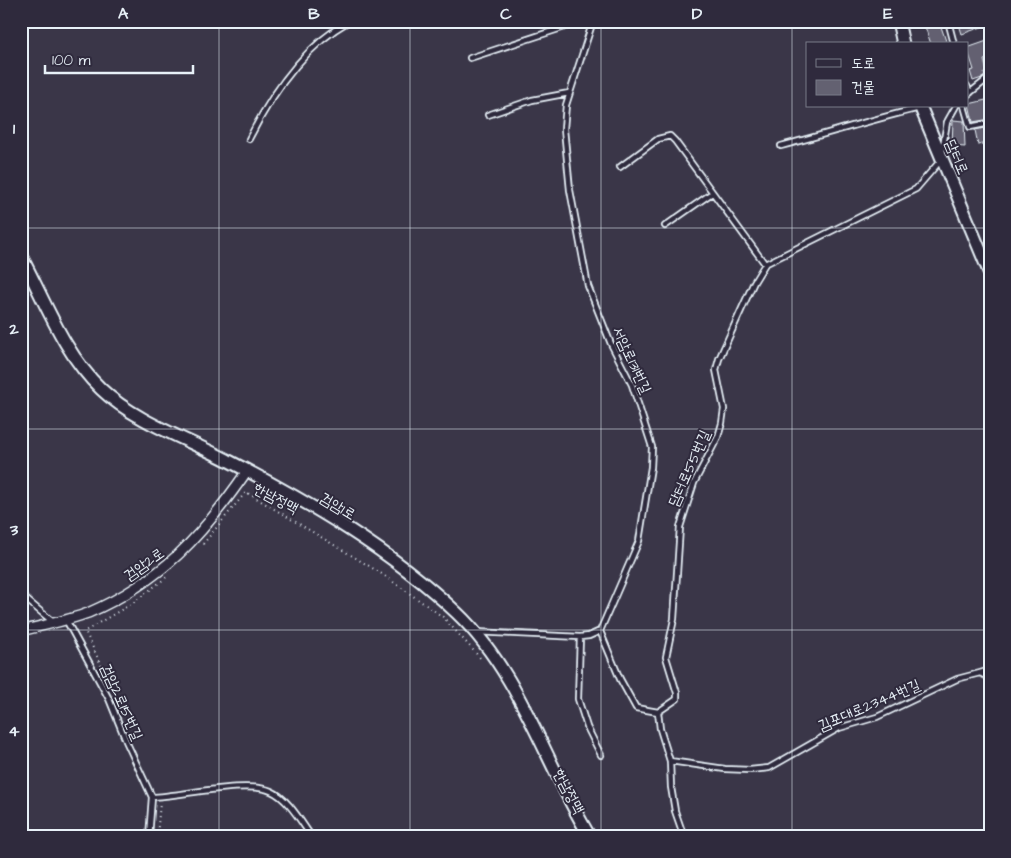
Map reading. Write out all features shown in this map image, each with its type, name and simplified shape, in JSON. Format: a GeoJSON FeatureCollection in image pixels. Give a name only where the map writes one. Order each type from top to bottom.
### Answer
{"type":"FeatureCollection","features":[{"type":"Feature","properties":{"kind":"street"},"geometry":{"type":"LineString","coordinates":[[898,21],[903,42]]}},
{"type":"Feature","properties":{"kind":"street","name":"담터로"},"geometry":{"type":"LineString","coordinates":[[921,108],[990,274]]}},
{"type":"Feature","properties":{"kind":"street","name":"검암1로"},"geometry":{"type":"LineString","coordinates":[[21,256],[71,352],[101,390],[120,405],[248,471],[330,518],[418,578],[475,632],[495,656],[590,837]]}},
{"type":"Feature","properties":{"kind":"street","name":"검암2로"},"geometry":{"type":"LineString","coordinates":[[21,631],[86,614],[120,597],[168,565],[204,530],[248,471]]}},
{"type":"Feature","properties":{"kind":"lane"},"geometry":{"type":"LineString","coordinates":[[249,139],[265,107],[277,89],[316,45],[349,21]]}},
{"type":"Feature","properties":{"kind":"lane"},"geometry":{"type":"LineString","coordinates":[[470,58],[583,21]]}},
{"type":"Feature","properties":{"kind":"lane","name":"서암로131번길"},"geometry":{"type":"LineString","coordinates":[[593,21],[569,93],[564,129],[565,156],[588,286],[611,344],[632,385],[652,448],[651,467],[639,541],[600,631]]}},
{"type":"Feature","properties":{"kind":"lane"},"geometry":{"type":"LineString","coordinates":[[948,21],[953,42]]}},
{"type":"Feature","properties":{"kind":"lane"},"geometry":{"type":"LineString","coordinates":[[968,94],[990,77]]}},
{"type":"Feature","properties":{"kind":"lane"},"geometry":{"type":"LineString","coordinates":[[488,115],[532,100],[569,93]]}},
{"type":"Feature","properties":{"kind":"lane","name":"담터로"},"geometry":{"type":"LineString","coordinates":[[781,146],[917,108]]}},
{"type":"Feature","properties":{"kind":"lane"},"geometry":{"type":"LineString","coordinates":[[620,166],[658,139],[670,136],[765,264],[916,189],[941,159],[947,122],[955,108]]}},
{"type":"Feature","properties":{"kind":"lane"},"geometry":{"type":"LineString","coordinates":[[965,108],[970,127],[990,123]]}},
{"type":"Feature","properties":{"kind":"lane"},"geometry":{"type":"LineString","coordinates":[[665,226],[712,193]]}},
{"type":"Feature","properties":{"kind":"lane","name":"담터로55번길"},"geometry":{"type":"LineString","coordinates":[[658,712],[677,699],[677,693],[666,657],[674,619],[680,527],[694,483],[718,437],[722,423],[724,409],[716,370],[725,344],[754,282],[765,264]]}},
{"type":"Feature","properties":{"kind":"lane"},"geometry":{"type":"LineString","coordinates":[[21,595],[53,622]]}},
{"type":"Feature","properties":{"kind":"lane","name":"검암2로15번길"},"geometry":{"type":"LineString","coordinates":[[66,619],[109,698],[126,741],[152,797],[149,837]]}},
{"type":"Feature","properties":{"kind":"lane"},"geometry":{"type":"LineString","coordinates":[[475,632],[580,637],[589,636],[600,631],[620,679],[636,708],[658,712],[660,729],[670,761],[670,788],[684,837]]}},
{"type":"Feature","properties":{"kind":"lane"},"geometry":{"type":"LineString","coordinates":[[580,637],[578,699],[587,727],[601,755]]}},
{"type":"Feature","properties":{"kind":"lane","name":"김포대로2344번길"},"geometry":{"type":"LineString","coordinates":[[670,761],[725,769],[750,770],[769,768],[839,728],[877,717],[957,679],[990,670]]}},
{"type":"Feature","properties":{"kind":"lane"},"geometry":{"type":"LineString","coordinates":[[980,672],[990,678]]}},
{"type":"Feature","properties":{"kind":"lane"},"geometry":{"type":"LineString","coordinates":[[152,797],[232,788],[270,790],[280,796],[312,837]]}},
{"type":"Feature","properties":{"kind":"path","name":"한남정맥"},"geometry":{"type":"LineString","coordinates":[[198,549],[246,492],[379,572],[443,617],[487,666]]}},
{"type":"Feature","properties":{"kind":"path"},"geometry":{"type":"LineString","coordinates":[[112,690],[85,631],[133,603],[172,573]]}},
{"type":"Feature","properties":{"kind":"path"},"geometry":{"type":"LineString","coordinates":[[157,837],[160,796]]}},
{"type":"Feature","properties":{"kind":"building"},"geometry":{"type":"Polygon","coordinates":[[[923,21],[939,21],[946,42],[930,42],[923,21]]]}},
{"type":"Feature","properties":{"kind":"building"},"geometry":{"type":"Polygon","coordinates":[[[958,21],[990,21],[990,24],[962,34],[958,21]]]}},
{"type":"Feature","properties":{"kind":"building"},"geometry":{"type":"Polygon","coordinates":[[[990,40],[990,58],[984,60],[987,72],[984,73],[985,76],[982,78],[973,81],[970,71],[974,70],[968,48],[990,40]]]}},
{"type":"Feature","properties":{"kind":"building"},"geometry":{"type":"Polygon","coordinates":[[[990,99],[990,119],[973,122],[969,104],[990,99]]]}},
{"type":"Feature","properties":{"kind":"building"},"geometry":{"type":"Polygon","coordinates":[[[953,120],[964,121],[965,147],[952,146],[953,120]]]}},
{"type":"Feature","properties":{"kind":"building"},"geometry":{"type":"Polygon","coordinates":[[[990,127],[990,142],[978,145],[975,130],[990,127]]]}}]}
